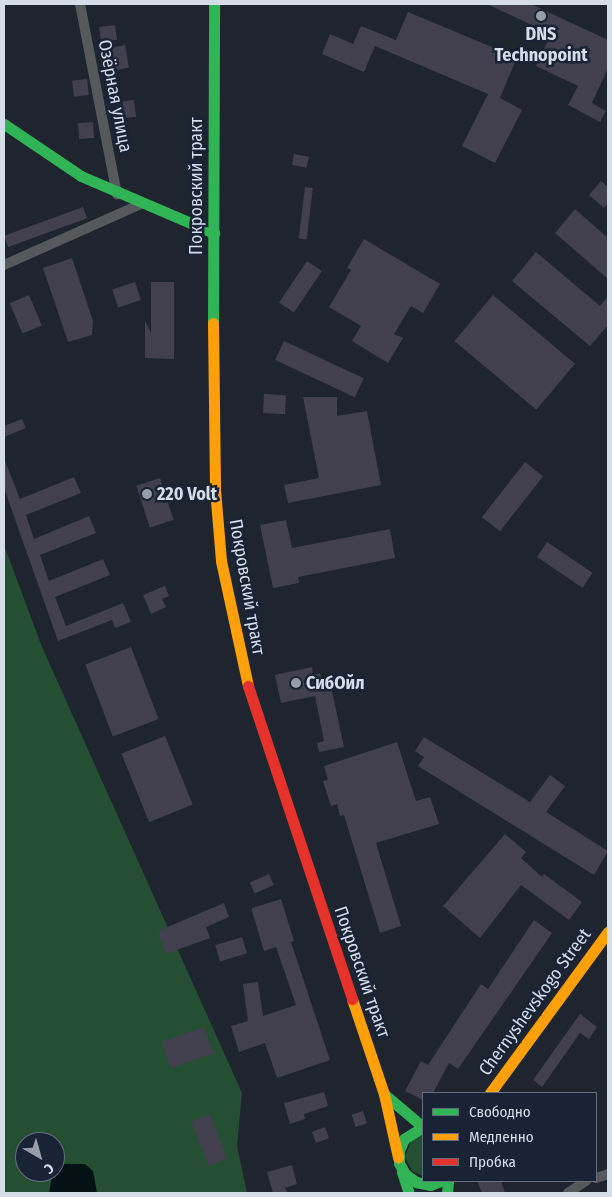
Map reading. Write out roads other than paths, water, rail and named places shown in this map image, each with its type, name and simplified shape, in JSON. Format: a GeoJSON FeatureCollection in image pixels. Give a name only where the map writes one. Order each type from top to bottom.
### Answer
{"type":"FeatureCollection","features":[{"type":"Feature","properties":{"kind":"main road","name":"Покровский тракт"},"geometry":{"type":"LineString","coordinates":[[214,4],[215,489],[221,561],[234,629],[265,742],[384,1094],[401,1169],[409,1193]]}},
{"type":"Feature","properties":{"kind":"main road"},"geometry":{"type":"LineString","coordinates":[[4,124],[81,176],[117,194],[214,233]]}},
{"type":"Feature","properties":{"kind":"main road","name":"Chernyshevskogo Street"},"geometry":{"type":"LineString","coordinates":[[491,1092],[608,932]]}},
{"type":"Feature","properties":{"kind":"main road"},"geometry":{"type":"LineString","coordinates":[[384,1094],[409,1118],[422,1126]]}},
{"type":"Feature","properties":{"kind":"main road"},"geometry":{"type":"LineString","coordinates":[[398,1157],[404,1139],[422,1128]]}},
{"type":"Feature","properties":{"kind":"main road"},"geometry":{"type":"LineString","coordinates":[[401,1169],[416,1182],[430,1185],[438,1182]]}},
{"type":"Feature","properties":{"kind":"street","name":"Озёрная улица"},"geometry":{"type":"LineString","coordinates":[[80,4],[117,194]]}},
{"type":"Feature","properties":{"kind":"street"},"geometry":{"type":"LineString","coordinates":[[4,265],[141,204]]}},
{"type":"Feature","properties":{"kind":"street"},"geometry":{"type":"LineString","coordinates":[[568,1193],[584,1182]]}},
{"type":"Feature","properties":{"kind":"place","name":"DNS Technopoint"},"geometry":{"type":"Point","coordinates":[541,16]}},
{"type":"Feature","properties":{"kind":"place","name":"220 Volt"},"geometry":{"type":"Point","coordinates":[147,494]}},
{"type":"Feature","properties":{"kind":"place","name":"СибОйл"},"geometry":{"type":"Point","coordinates":[296,683]}}]}
